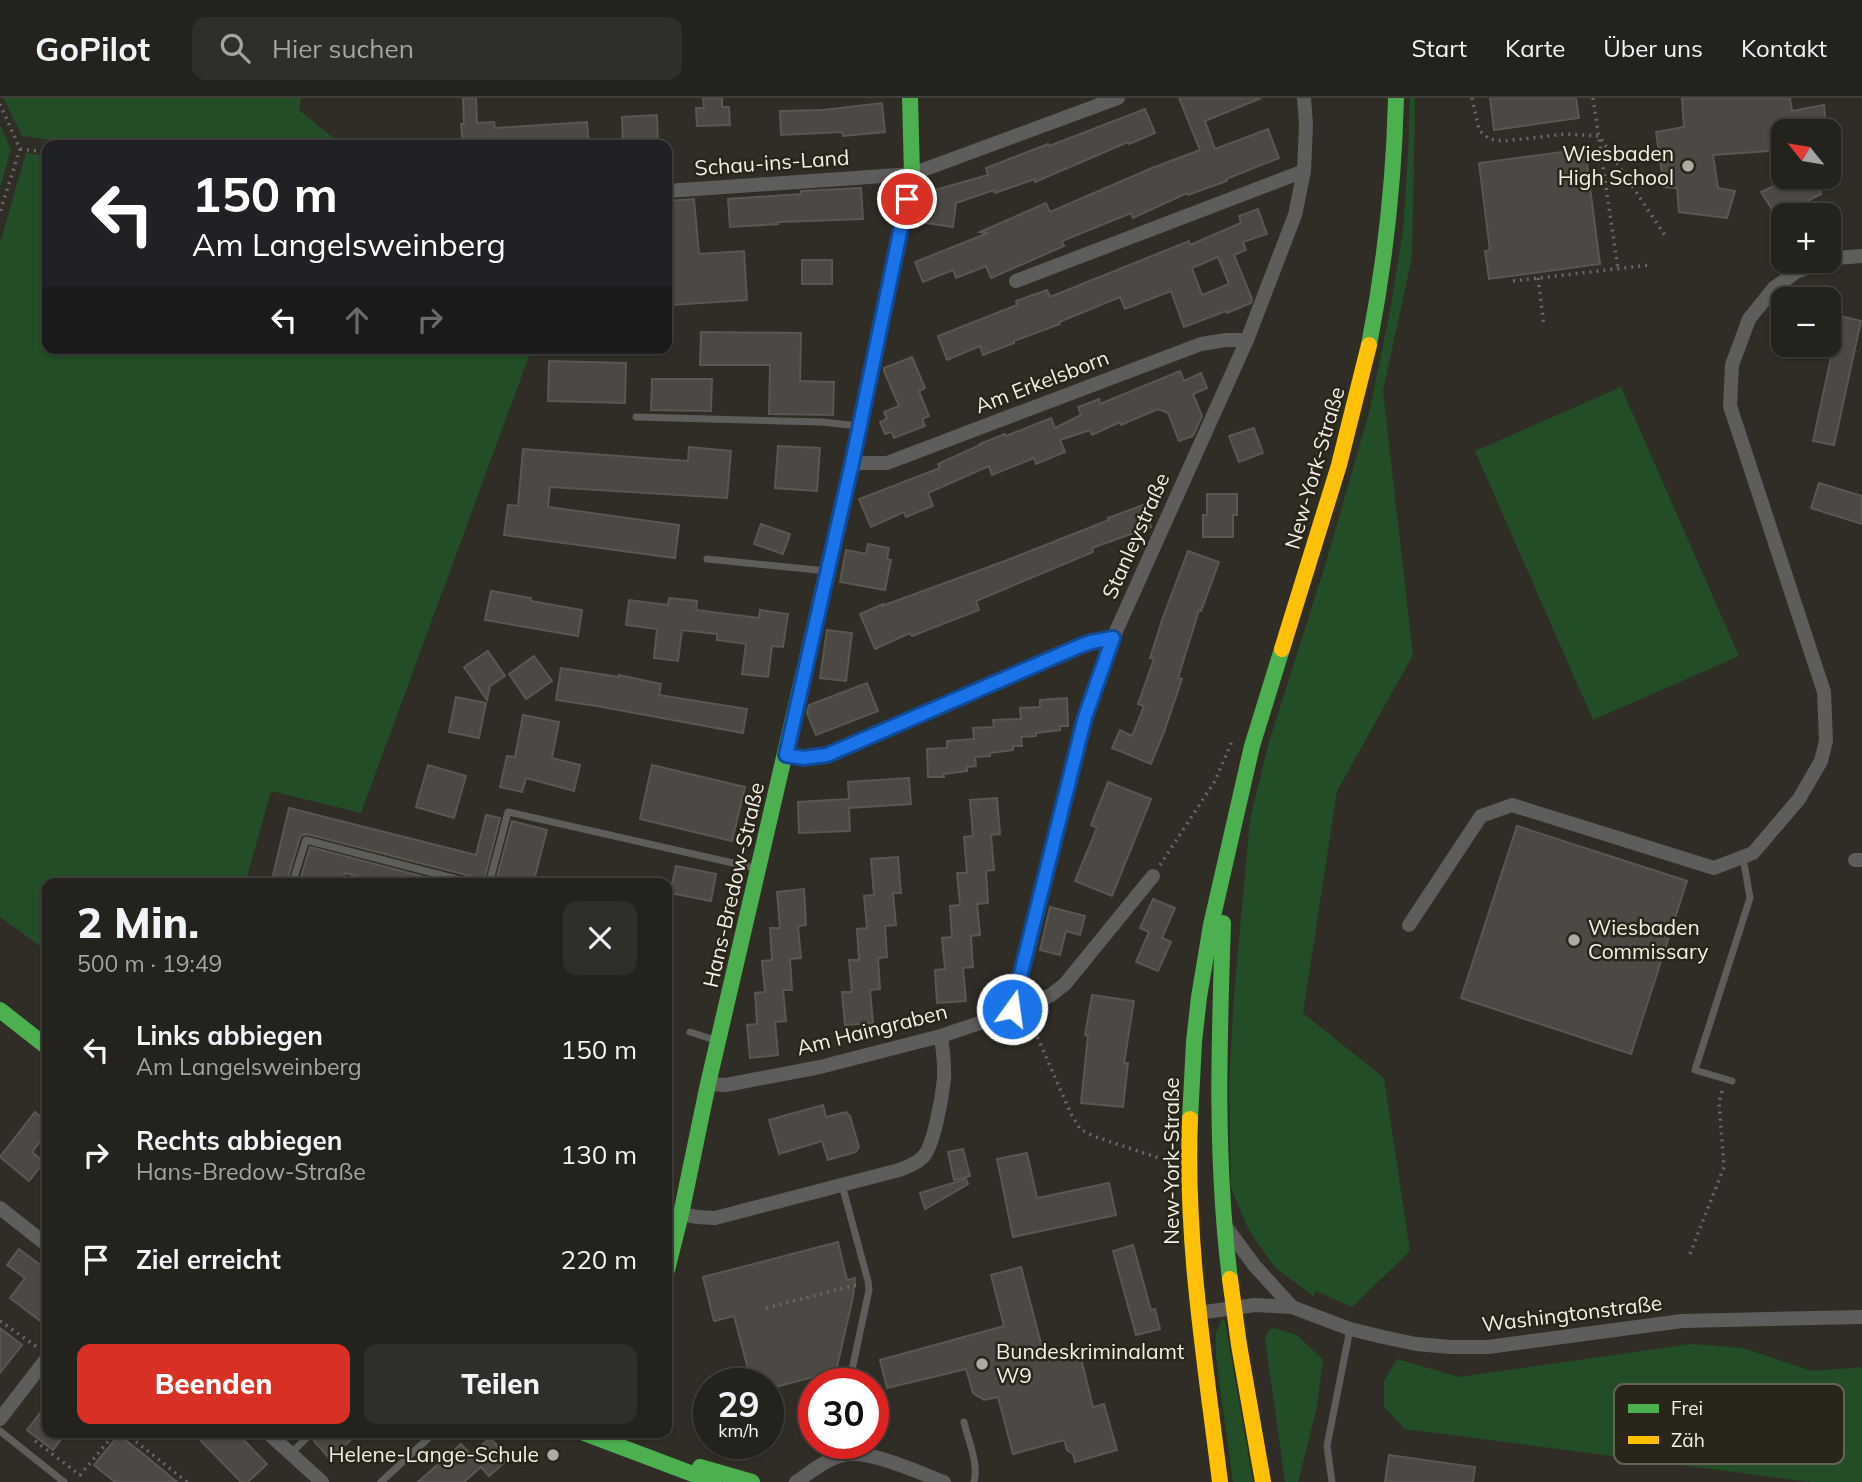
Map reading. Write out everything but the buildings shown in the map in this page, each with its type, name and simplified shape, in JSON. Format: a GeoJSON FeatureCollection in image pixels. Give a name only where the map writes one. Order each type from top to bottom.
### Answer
{"type":"FeatureCollection","features":[{"type":"Feature","properties":{"kind":"main road","name":"Hans-Bredow-Straße"},"geometry":{"type":"LineString","coordinates":[[672,1250],[860,426],[912,174],[910,98]]}},
{"type":"Feature","properties":{"kind":"main road","name":"New-York-Straße"},"geometry":{"type":"LineString","coordinates":[[1220,1482],[1198,1313],[1191,1223],[1193,1063],[1198,1007],[1217,895],[1255,736],[1333,487],[1365,364],[1386,240],[1396,98]]}},
{"type":"Feature","properties":{"kind":"main road","name":"New-York-Straße"},"geometry":{"type":"LineString","coordinates":[[1231,841],[1221,948],[1219,1148],[1223,1223],[1234,1307],[1263,1482]]}},
{"type":"Feature","properties":{"kind":"main road"},"geometry":{"type":"LineString","coordinates":[[0,1010],[42,1042]]}},
{"type":"Feature","properties":{"kind":"main road"},"geometry":{"type":"LineString","coordinates":[[623,1441],[714,1482]]}},
{"type":"Feature","properties":{"kind":"main road"},"geometry":{"type":"LineString","coordinates":[[623,1441],[657,1455],[752,1482]]}},
{"type":"Feature","properties":{"kind":"street","name":"Schau-ins-Land"},"geometry":{"type":"LineString","coordinates":[[672,191],[912,174],[1118,98]]}},
{"type":"Feature","properties":{"kind":"street","name":"Stanleystraße"},"geometry":{"type":"LineString","coordinates":[[1018,1008],[1085,717],[1113,638],[1247,340],[1295,215],[1304,171],[1304,98]]}},
{"type":"Feature","properties":{"kind":"street"},"geometry":{"type":"LineString","coordinates":[[1016,281],[1304,171]]}},
{"type":"Feature","properties":{"kind":"street"},"geometry":{"type":"LineString","coordinates":[[1841,258],[1862,256]]}},
{"type":"Feature","properties":{"kind":"street"},"geometry":{"type":"LineString","coordinates":[[1409,925],[1481,816],[1512,805],[1714,868],[1753,853],[1799,799],[1821,761],[1826,741],[1824,692],[1730,406],[1732,365],[1749,319],[1774,288],[1795,273]]}},
{"type":"Feature","properties":{"kind":"street","name":"Am Erkelsborn"},"geometry":{"type":"LineString","coordinates":[[852,463],[887,463],[1201,344],[1247,340]]}},
{"type":"Feature","properties":{"kind":"street"},"geometry":{"type":"LineString","coordinates":[[786,755],[803,758],[827,755],[1080,646],[1113,638]]}},
{"type":"Feature","properties":{"kind":"street","name":"Am Haingraben"},"geometry":{"type":"LineString","coordinates":[[708,1084],[726,1084],[820,1067],[941,1036],[1051,995],[1065,984],[1153,876]]}},
{"type":"Feature","properties":{"kind":"street"},"geometry":{"type":"LineString","coordinates":[[681,1213],[697,1217],[715,1217],[909,1167],[923,1157],[932,1141],[944,1080],[941,1036]]}},
{"type":"Feature","properties":{"kind":"street"},"geometry":{"type":"LineString","coordinates":[[0,1208],[42,1241]]}},
{"type":"Feature","properties":{"kind":"street","name":"Washingtonstraße"},"geometry":{"type":"LineString","coordinates":[[1223,1223],[1254,1265],[1292,1307]]}},
{"type":"Feature","properties":{"kind":"street","name":"Washingtonstraße"},"geometry":{"type":"LineString","coordinates":[[1198,1313],[1255,1305],[1292,1307],[1383,1338],[1451,1347],[1488,1347],[1682,1321],[1862,1317]]}},
{"type":"Feature","properties":{"kind":"street"},"geometry":{"type":"LineString","coordinates":[[0,1419],[42,1354]]}},
{"type":"Feature","properties":{"kind":"street"},"geometry":{"type":"LineString","coordinates":[[274,1438],[322,1482]]}},
{"type":"Feature","properties":{"kind":"street"},"geometry":{"type":"LineString","coordinates":[[796,1482],[829,1459]]}},
{"type":"Feature","properties":{"kind":"street"},"geometry":{"type":"LineString","coordinates":[[878,1459],[944,1482]]}},
{"type":"Feature","properties":{"kind":"lane"},"geometry":{"type":"LineString","coordinates":[[636,417],[822,422],[860,426]]}},
{"type":"Feature","properties":{"kind":"lane"},"geometry":{"type":"LineString","coordinates":[[707,559],[828,571]]}},
{"type":"Feature","properties":{"kind":"lane"},"geometry":{"type":"LineString","coordinates":[[491,878],[508,812],[760,869]]}},
{"type":"Feature","properties":{"kind":"lane"},"geometry":{"type":"LineString","coordinates":[[294,878],[306,840],[453,878]]}},
{"type":"Feature","properties":{"kind":"lane"},"geometry":{"type":"LineString","coordinates":[[1732,1081],[1696,1070],[1750,898],[1743,857]]}},
{"type":"Feature","properties":{"kind":"lane"},"geometry":{"type":"LineString","coordinates":[[690,1032],[719,1041]]}},
{"type":"Feature","properties":{"kind":"lane"},"geometry":{"type":"LineString","coordinates":[[842,1185],[869,1290],[852,1368]]}},
{"type":"Feature","properties":{"kind":"lane"},"geometry":{"type":"LineString","coordinates":[[1332,1482],[1327,1446],[1350,1328]]}},
{"type":"Feature","properties":{"kind":"lane"},"geometry":{"type":"LineString","coordinates":[[964,1423],[975,1465],[974,1482]]}},
{"type":"Feature","properties":{"kind":"lane"},"geometry":{"type":"LineString","coordinates":[[0,1431],[64,1482]]}},
{"type":"Feature","properties":{"kind":"lane"},"geometry":{"type":"LineString","coordinates":[[290,1453],[306,1438]]}},
{"type":"Feature","properties":{"kind":"lane"},"geometry":{"type":"LineString","coordinates":[[381,1482],[429,1438]]}},
{"type":"Feature","properties":{"kind":"path"},"geometry":{"type":"LineString","coordinates":[[1472,98],[1479,130],[1489,139],[1504,142],[1566,134],[1599,136]]}},
{"type":"Feature","properties":{"kind":"path"},"geometry":{"type":"LineString","coordinates":[[1593,98],[1618,269]]}},
{"type":"Feature","properties":{"kind":"path"},"geometry":{"type":"LineString","coordinates":[[0,104],[20,149],[0,212]]}},
{"type":"Feature","properties":{"kind":"path"},"geometry":{"type":"LineString","coordinates":[[1599,136],[1666,237]]}},
{"type":"Feature","properties":{"kind":"path"},"geometry":{"type":"LineString","coordinates":[[20,149],[42,151]]}},
{"type":"Feature","properties":{"kind":"path"},"geometry":{"type":"LineString","coordinates":[[1513,281],[1649,265]]}},
{"type":"Feature","properties":{"kind":"path"},"geometry":{"type":"LineString","coordinates":[[1538,278],[1544,326]]}},
{"type":"Feature","properties":{"kind":"path"},"geometry":{"type":"LineString","coordinates":[[1153,876],[1215,781],[1236,732]]}},
{"type":"Feature","properties":{"kind":"path"},"geometry":{"type":"LineString","coordinates":[[1018,1008],[1080,1129],[1175,1164]]}},
{"type":"Feature","properties":{"kind":"path"},"geometry":{"type":"LineString","coordinates":[[1690,1254],[1724,1167],[1719,1102]]}},
{"type":"Feature","properties":{"kind":"path"},"geometry":{"type":"LineString","coordinates":[[766,1308],[868,1281]]}},
{"type":"Feature","properties":{"kind":"path"},"geometry":{"type":"LineString","coordinates":[[0,1321],[42,1351]]}},
{"type":"Feature","properties":{"kind":"path"},"geometry":{"type":"LineString","coordinates":[[80,1482],[80,1475],[111,1438]]}},
{"type":"Feature","properties":{"kind":"path"},"geometry":{"type":"LineString","coordinates":[[131,1438],[187,1482]]}},
{"type":"Feature","properties":{"kind":"path"},"geometry":{"type":"LineString","coordinates":[[36,1442],[80,1475]]}},
{"type":"Feature","properties":{"kind":"green space"},"geometry":{"type":"Polygon","coordinates":[[[3,98],[301,98],[299,110],[336,140],[50,140],[22,136],[3,98]]]}},
{"type":"Feature","properties":{"kind":"green space"},"geometry":{"type":"Polygon","coordinates":[[[1410,98],[1415,98],[1412,257],[1383,391],[1413,655],[1337,791],[1303,1013],[1384,1078],[1410,1251],[1352,1307],[1316,1291],[1313,1296],[1278,1270],[1248,1228],[1231,1188],[1229,1086],[1234,995],[1250,819],[1269,742],[1327,559],[1370,409],[1403,230],[1410,98]]]}},
{"type":"Feature","properties":{"kind":"green space"},"geometry":{"type":"Polygon","coordinates":[[[0,125],[11,149],[0,188],[0,125]]]}},
{"type":"Feature","properties":{"kind":"green space"},"geometry":{"type":"Polygon","coordinates":[[[26,153],[42,155],[42,354],[530,354],[361,813],[271,791],[247,878],[42,878],[42,947],[0,917],[0,243],[26,153]]]}},
{"type":"Feature","properties":{"kind":"green space"},"geometry":{"type":"Polygon","coordinates":[[[1621,387],[1739,656],[1593,720],[1475,451],[1621,387]]]}},
{"type":"Feature","properties":{"kind":"green space"},"geometry":{"type":"Polygon","coordinates":[[[1223,1319],[1253,1482],[1233,1482],[1216,1358],[1216,1334],[1223,1319]]]}},
{"type":"Feature","properties":{"kind":"green space"},"geometry":{"type":"Polygon","coordinates":[[[1274,1328],[1297,1335],[1323,1360],[1317,1406],[1298,1482],[1285,1482],[1265,1338],[1269,1330],[1274,1328]]]}},
{"type":"Feature","properties":{"kind":"green space"},"geometry":{"type":"Polygon","coordinates":[[[1691,1344],[1743,1348],[1812,1371],[1862,1367],[1862,1482],[1811,1482],[1673,1464],[1844,1464],[1844,1384],[1614,1384],[1614,1456],[1405,1429],[1384,1407],[1384,1381],[1397,1359],[1459,1377],[1691,1344]]]}},
{"type":"Feature","properties":{"kind":"traffic: fast"},"geometry":{"type":"LineString","coordinates":[[890,281],[912,174],[910,98]]}},
{"type":"Feature","properties":{"kind":"traffic: fast"},"geometry":{"type":"LineString","coordinates":[[1369,345],[1388,222],[1396,98]]}},
{"type":"Feature","properties":{"kind":"traffic: fast"},"geometry":{"type":"LineString","coordinates":[[1190,1119],[1194,1042],[1211,925],[1252,746],[1282,649]]}},
{"type":"Feature","properties":{"kind":"traffic: fast"},"geometry":{"type":"LineString","coordinates":[[672,1250],[808,654]]}},
{"type":"Feature","properties":{"kind":"traffic: fast"},"geometry":{"type":"LineString","coordinates":[[1223,923],[1220,1145],[1230,1279]]}},
{"type":"Feature","properties":{"kind":"traffic: fast"},"geometry":{"type":"LineString","coordinates":[[0,1010],[42,1043]]}},
{"type":"Feature","properties":{"kind":"traffic: fast"},"geometry":{"type":"LineString","coordinates":[[597,1438],[714,1482]]}},
{"type":"Feature","properties":{"kind":"traffic: fast"},"geometry":{"type":"LineString","coordinates":[[700,1467],[752,1482]]}},
{"type":"Feature","properties":{"kind":"traffic: slow"},"geometry":{"type":"LineString","coordinates":[[808,654],[890,281]]}},
{"type":"Feature","properties":{"kind":"traffic: slow"},"geometry":{"type":"LineString","coordinates":[[1282,649],[1339,465],[1369,345]]}},
{"type":"Feature","properties":{"kind":"traffic: slow"},"geometry":{"type":"LineString","coordinates":[[1190,1119],[1193,1256],[1220,1482]]}},
{"type":"Feature","properties":{"kind":"traffic: slow"},"geometry":{"type":"LineString","coordinates":[[1230,1279],[1263,1482]]}},
{"type":"Feature","properties":{"kind":"place","name":"Wiesbaden High School"},"geometry":{"type":"Point","coordinates":[1688,166]}},
{"type":"Feature","properties":{"kind":"place","name":"Wiesbaden Commissary"},"geometry":{"type":"Point","coordinates":[1574,940]}},
{"type":"Feature","properties":{"kind":"place","name":"Bundeskriminalamt W9"},"geometry":{"type":"Point","coordinates":[982,1364]}},
{"type":"Feature","properties":{"kind":"place","name":"Helene-Lange-Schule"},"geometry":{"type":"Point","coordinates":[553,1455]}},
{"type":"Feature","properties":{"kind":"route"},"geometry":{"type":"LineString","coordinates":[[907,199],[852,463],[786,755],[816,758],[827,755],[1080,646],[1113,638],[1085,717],[1012,1009]]}}]}
